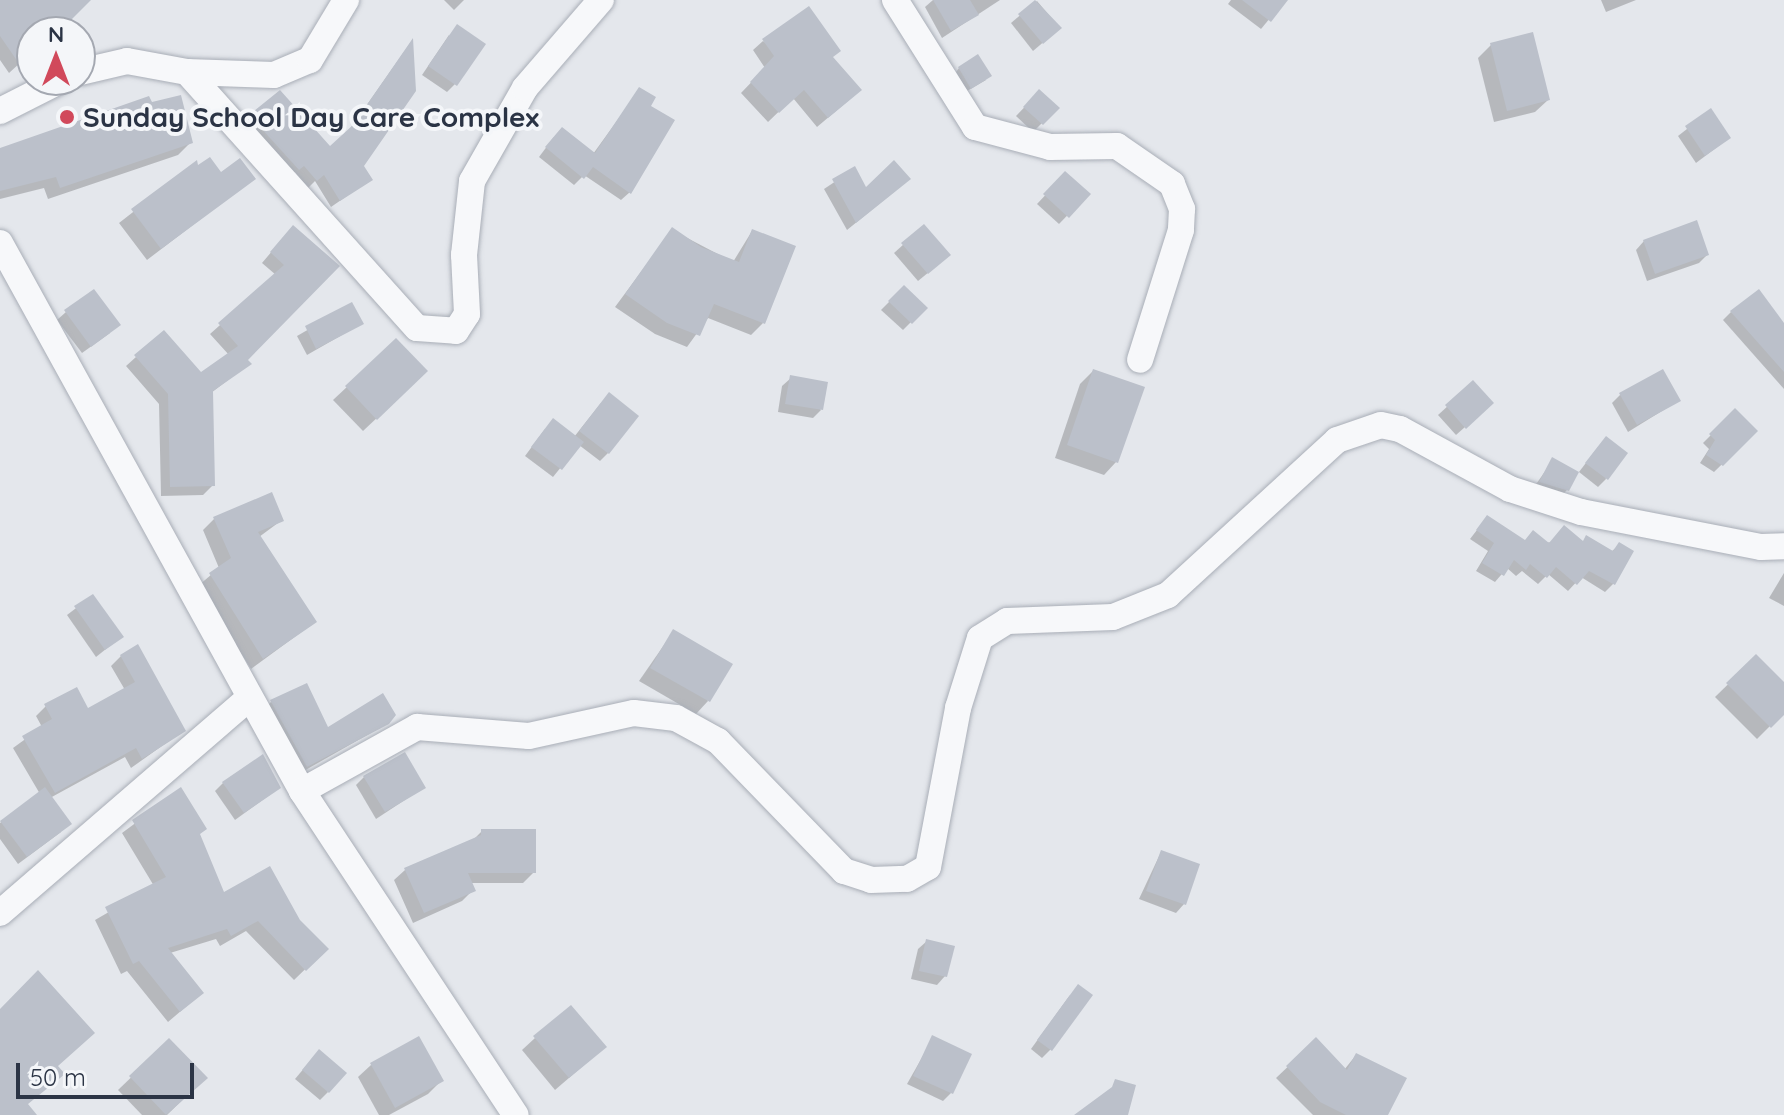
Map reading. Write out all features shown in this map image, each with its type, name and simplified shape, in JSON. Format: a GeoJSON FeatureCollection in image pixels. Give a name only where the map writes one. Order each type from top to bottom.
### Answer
{"type":"FeatureCollection","features":[{"type":"Feature","properties":{"kind":"street"},"geometry":{"type":"LineString","coordinates":[[96,68],[127,61],[187,72],[274,75],[310,60],[346,0]]}},
{"type":"Feature","properties":{"kind":"street"},"geometry":{"type":"LineString","coordinates":[[187,72],[417,328],[456,331],[467,314],[464,255],[472,181],[525,88],[601,0]]}},
{"type":"Feature","properties":{"kind":"street"},"geometry":{"type":"LineString","coordinates":[[895,0],[975,127],[1050,147],[1117,146],[1172,184],[1182,209],[1181,230],[1140,360]]}},
{"type":"Feature","properties":{"kind":"street"},"geometry":{"type":"LineString","coordinates":[[0,111],[30,96]]}},
{"type":"Feature","properties":{"kind":"street"},"geometry":{"type":"LineString","coordinates":[[0,243],[302,791],[516,1115]]}},
{"type":"Feature","properties":{"kind":"street"},"geometry":{"type":"LineString","coordinates":[[302,791],[417,727],[529,736],[634,713],[676,718],[718,741],[844,871],[871,880],[907,879],[928,867],[958,708],[980,638],[1007,621],[1113,617],[1168,595],[1337,440],[1381,425],[1400,429],[1510,489],[1581,512],[1761,547],[1784,546]]}},
{"type":"Feature","properties":{"kind":"street"},"geometry":{"type":"LineString","coordinates":[[0,913],[250,697]]}},
{"type":"Feature","properties":{"kind":"building"},"geometry":{"type":"Polygon","coordinates":[[[0,0],[91,0],[75,16],[16,16],[16,59],[0,36],[0,0]]]}},
{"type":"Feature","properties":{"kind":"building"},"geometry":{"type":"Polygon","coordinates":[[[933,0],[970,0],[979,15],[951,31],[933,0]]]}},
{"type":"Feature","properties":{"kind":"building"},"geometry":{"type":"Polygon","coordinates":[[[1035,0],[1062,28],[1043,44],[1018,14],[1035,0]]]}},
{"type":"Feature","properties":{"kind":"building"},"geometry":{"type":"Polygon","coordinates":[[[1242,0],[1288,0],[1271,22],[1242,0]]]}},
{"type":"Feature","properties":{"kind":"building"},"geometry":{"type":"Polygon","coordinates":[[[809,6],[841,51],[833,57],[862,90],[828,118],[804,90],[779,113],[750,82],[774,56],[762,39],[809,6]]]}},
{"type":"Feature","properties":{"kind":"building"},"geometry":{"type":"Polygon","coordinates":[[[457,24],[486,44],[457,86],[428,66],[457,24]]]}},
{"type":"Feature","properties":{"kind":"building"},"geometry":{"type":"Polygon","coordinates":[[[1533,32],[1550,100],[1507,111],[1490,43],[1533,32]]]}},
{"type":"Feature","properties":{"kind":"building"},"geometry":{"type":"Polygon","coordinates":[[[413,38],[416,91],[364,166],[373,180],[340,201],[324,175],[317,181],[304,166],[299,170],[249,115],[280,90],[330,146],[353,125],[413,38]]]}},
{"type":"Feature","properties":{"kind":"building"},"geometry":{"type":"Polygon","coordinates":[[[978,54],[992,76],[971,89],[958,67],[978,54]]]}},
{"type":"Feature","properties":{"kind":"building"},"geometry":{"type":"Polygon","coordinates":[[[639,87],[656,97],[651,106],[675,120],[631,194],[593,167],[584,179],[545,147],[562,127],[595,153],[639,87]]]}},
{"type":"Feature","properties":{"kind":"building"},"geometry":{"type":"Polygon","coordinates":[[[1039,89],[1060,108],[1043,125],[1023,107],[1039,89]]]}},
{"type":"Feature","properties":{"kind":"building"},"geometry":{"type":"Polygon","coordinates":[[[181,95],[193,143],[60,188],[56,177],[0,191],[0,148],[149,96],[152,102],[181,95]]]}},
{"type":"Feature","properties":{"kind":"building"},"geometry":{"type":"Polygon","coordinates":[[[1711,108],[1731,138],[1705,156],[1685,126],[1711,108]]]}},
{"type":"Feature","properties":{"kind":"building"},"geometry":{"type":"Polygon","coordinates":[[[210,157],[221,172],[240,158],[256,179],[161,249],[131,209],[197,160],[198,165],[210,157]]]}},
{"type":"Feature","properties":{"kind":"building"},"geometry":{"type":"Polygon","coordinates":[[[894,160],[911,179],[856,223],[832,179],[855,166],[866,187],[894,160]]]}},
{"type":"Feature","properties":{"kind":"building"},"geometry":{"type":"Polygon","coordinates":[[[1065,171],[1091,194],[1069,218],[1043,194],[1065,171]]]}},
{"type":"Feature","properties":{"kind":"building"},"geometry":{"type":"Polygon","coordinates":[[[1697,220],[1709,255],[1655,274],[1643,240],[1697,220]]]}},
{"type":"Feature","properties":{"kind":"building"},"geometry":{"type":"Polygon","coordinates":[[[924,224],[951,255],[928,274],[901,243],[924,224]]]}},
{"type":"Feature","properties":{"kind":"building"},"geometry":{"type":"Polygon","coordinates":[[[293,225],[340,266],[248,360],[252,364],[213,391],[215,486],[170,487],[168,394],[134,355],[164,330],[201,372],[238,346],[218,323],[284,265],[270,252],[293,225]]]}},
{"type":"Feature","properties":{"kind":"building"},"geometry":{"type":"Polygon","coordinates":[[[672,227],[701,247],[739,262],[752,229],[796,246],[765,324],[714,304],[700,336],[667,323],[625,294],[672,227]]]}},
{"type":"Feature","properties":{"kind":"building"},"geometry":{"type":"Polygon","coordinates":[[[904,285],[928,308],[912,324],[888,301],[904,285]]]}},
{"type":"Feature","properties":{"kind":"building"},"geometry":{"type":"Polygon","coordinates":[[[94,289],[121,325],[91,347],[64,310],[94,289]]]}},
{"type":"Feature","properties":{"kind":"building"},"geometry":{"type":"Polygon","coordinates":[[[1759,289],[1784,323],[1784,372],[1730,311],[1759,289]]]}},
{"type":"Feature","properties":{"kind":"building"},"geometry":{"type":"Polygon","coordinates":[[[352,302],[364,324],[316,349],[305,326],[352,302]]]}},
{"type":"Feature","properties":{"kind":"building"},"geometry":{"type":"Polygon","coordinates":[[[396,338],[428,371],[377,420],[345,386],[396,338]]]}},
{"type":"Feature","properties":{"kind":"building"},"geometry":{"type":"Polygon","coordinates":[[[1093,369],[1145,387],[1118,463],[1067,445],[1093,369]]]}},
{"type":"Feature","properties":{"kind":"building"},"geometry":{"type":"Polygon","coordinates":[[[1663,369],[1681,401],[1637,425],[1619,393],[1663,369]]]}},
{"type":"Feature","properties":{"kind":"building"},"geometry":{"type":"Polygon","coordinates":[[[790,375],[828,382],[823,410],[785,404],[790,375]]]}},
{"type":"Feature","properties":{"kind":"building"},"geometry":{"type":"Polygon","coordinates":[[[1473,380],[1494,403],[1466,429],[1445,405],[1473,380]]]}},
{"type":"Feature","properties":{"kind":"building"},"geometry":{"type":"Polygon","coordinates":[[[609,392],[639,416],[609,454],[579,431],[609,392]]]}},
{"type":"Feature","properties":{"kind":"building"},"geometry":{"type":"Polygon","coordinates":[[[1735,408],[1758,431],[1723,466],[1706,455],[1715,440],[1709,434],[1735,408]]]}},
{"type":"Feature","properties":{"kind":"building"},"geometry":{"type":"Polygon","coordinates":[[[553,418],[584,442],[562,470],[531,447],[553,418]]]}},
{"type":"Feature","properties":{"kind":"building"},"geometry":{"type":"Polygon","coordinates":[[[1606,436],[1628,453],[1608,480],[1585,463],[1606,436]]]}},
{"type":"Feature","properties":{"kind":"building"},"geometry":{"type":"Polygon","coordinates":[[[1552,457],[1579,472],[1569,491],[1539,482],[1552,457]]]}},
{"type":"Feature","properties":{"kind":"building"},"geometry":{"type":"Polygon","coordinates":[[[272,492],[284,521],[258,532],[317,622],[263,659],[209,573],[231,558],[213,517],[272,492]]]}},
{"type":"Feature","properties":{"kind":"building"},"geometry":{"type":"Polygon","coordinates":[[[1487,515],[1525,540],[1533,530],[1549,543],[1564,525],[1583,541],[1586,535],[1613,551],[1619,542],[1634,551],[1615,585],[1589,571],[1577,585],[1556,567],[1547,578],[1530,564],[1526,570],[1514,560],[1504,576],[1482,563],[1494,543],[1476,530],[1487,515]]]}},
{"type":"Feature","properties":{"kind":"building"},"geometry":{"type":"Polygon","coordinates":[[[93,594],[124,637],[105,650],[74,606],[93,594]]]}},
{"type":"Feature","properties":{"kind":"building"},"geometry":{"type":"Polygon","coordinates":[[[673,629],[733,664],[710,702],[650,668],[673,629]]]}},
{"type":"Feature","properties":{"kind":"building"},"geometry":{"type":"Polygon","coordinates":[[[138,644],[186,731],[142,759],[136,748],[55,793],[22,736],[52,719],[44,704],[77,687],[88,708],[135,682],[120,655],[138,644]]]}},
{"type":"Feature","properties":{"kind":"building"},"geometry":{"type":"Polygon","coordinates":[[[1756,654],[1784,682],[1784,715],[1771,728],[1726,683],[1756,654]]]}},
{"type":"Feature","properties":{"kind":"building"},"geometry":{"type":"Polygon","coordinates":[[[307,683],[328,727],[383,693],[396,715],[389,724],[307,767],[270,700],[307,683]]]}},
{"type":"Feature","properties":{"kind":"building"},"geometry":{"type":"Polygon","coordinates":[[[405,752],[426,788],[385,812],[363,776],[405,752]]]}},
{"type":"Feature","properties":{"kind":"building"},"geometry":{"type":"Polygon","coordinates":[[[263,754],[281,788],[244,813],[222,782],[263,754]]]}},
{"type":"Feature","properties":{"kind":"building"},"geometry":{"type":"Polygon","coordinates":[[[45,787],[72,824],[27,857],[0,821],[45,787]]]}},
{"type":"Feature","properties":{"kind":"building"},"geometry":{"type":"Polygon","coordinates":[[[181,787],[207,829],[200,834],[224,892],[270,866],[300,920],[329,949],[306,971],[258,921],[231,936],[227,929],[168,948],[204,993],[180,1012],[139,961],[133,964],[105,907],[166,877],[132,820],[181,787]]]}},
{"type":"Feature","properties":{"kind":"building"},"geometry":{"type":"Polygon","coordinates":[[[481,829],[536,829],[536,873],[468,873],[476,891],[424,913],[404,868],[481,835],[481,829]]]}},
{"type":"Feature","properties":{"kind":"building"},"geometry":{"type":"Polygon","coordinates":[[[1161,850],[1200,864],[1186,905],[1146,891],[1161,850]]]}},
{"type":"Feature","properties":{"kind":"building"},"geometry":{"type":"Polygon","coordinates":[[[926,939],[955,946],[947,977],[919,971],[926,939]]]}},
{"type":"Feature","properties":{"kind":"building"},"geometry":{"type":"Polygon","coordinates":[[[38,970],[95,1033],[58,1066],[65,1074],[28,1104],[37,1115],[0,1115],[0,1009],[38,970]]]}},
{"type":"Feature","properties":{"kind":"building"},"geometry":{"type":"Polygon","coordinates":[[[1078,984],[1093,995],[1052,1051],[1037,1040],[1078,984]]]}},
{"type":"Feature","properties":{"kind":"building"},"geometry":{"type":"Polygon","coordinates":[[[571,1005],[607,1047],[569,1078],[533,1036],[571,1005]]]}},
{"type":"Feature","properties":{"kind":"building"},"geometry":{"type":"Polygon","coordinates":[[[932,1035],[972,1054],[953,1094],[913,1076],[932,1035]]]}},
{"type":"Feature","properties":{"kind":"building"},"geometry":{"type":"Polygon","coordinates":[[[419,1036],[444,1081],[395,1108],[370,1063],[419,1036]]]}},
{"type":"Feature","properties":{"kind":"building"},"geometry":{"type":"Polygon","coordinates":[[[1316,1037],[1347,1070],[1356,1053],[1407,1078],[1388,1115],[1346,1115],[1320,1102],[1286,1066],[1316,1037]]]}},
{"type":"Feature","properties":{"kind":"building"},"geometry":{"type":"Polygon","coordinates":[[[169,1038],[208,1078],[166,1115],[129,1076],[169,1038]]]}},
{"type":"Feature","properties":{"kind":"building"},"geometry":{"type":"Polygon","coordinates":[[[319,1049],[347,1073],[329,1093],[302,1070],[319,1049]]]}},
{"type":"Feature","properties":{"kind":"building"},"geometry":{"type":"Polygon","coordinates":[[[1115,1079],[1136,1085],[1128,1115],[1074,1115],[1112,1087],[1115,1079]]]}},
{"type":"Feature","properties":{"kind":"place","name":"Sunday School Day Care Complex"},"geometry":{"type":"Point","coordinates":[67,117]}}]}
